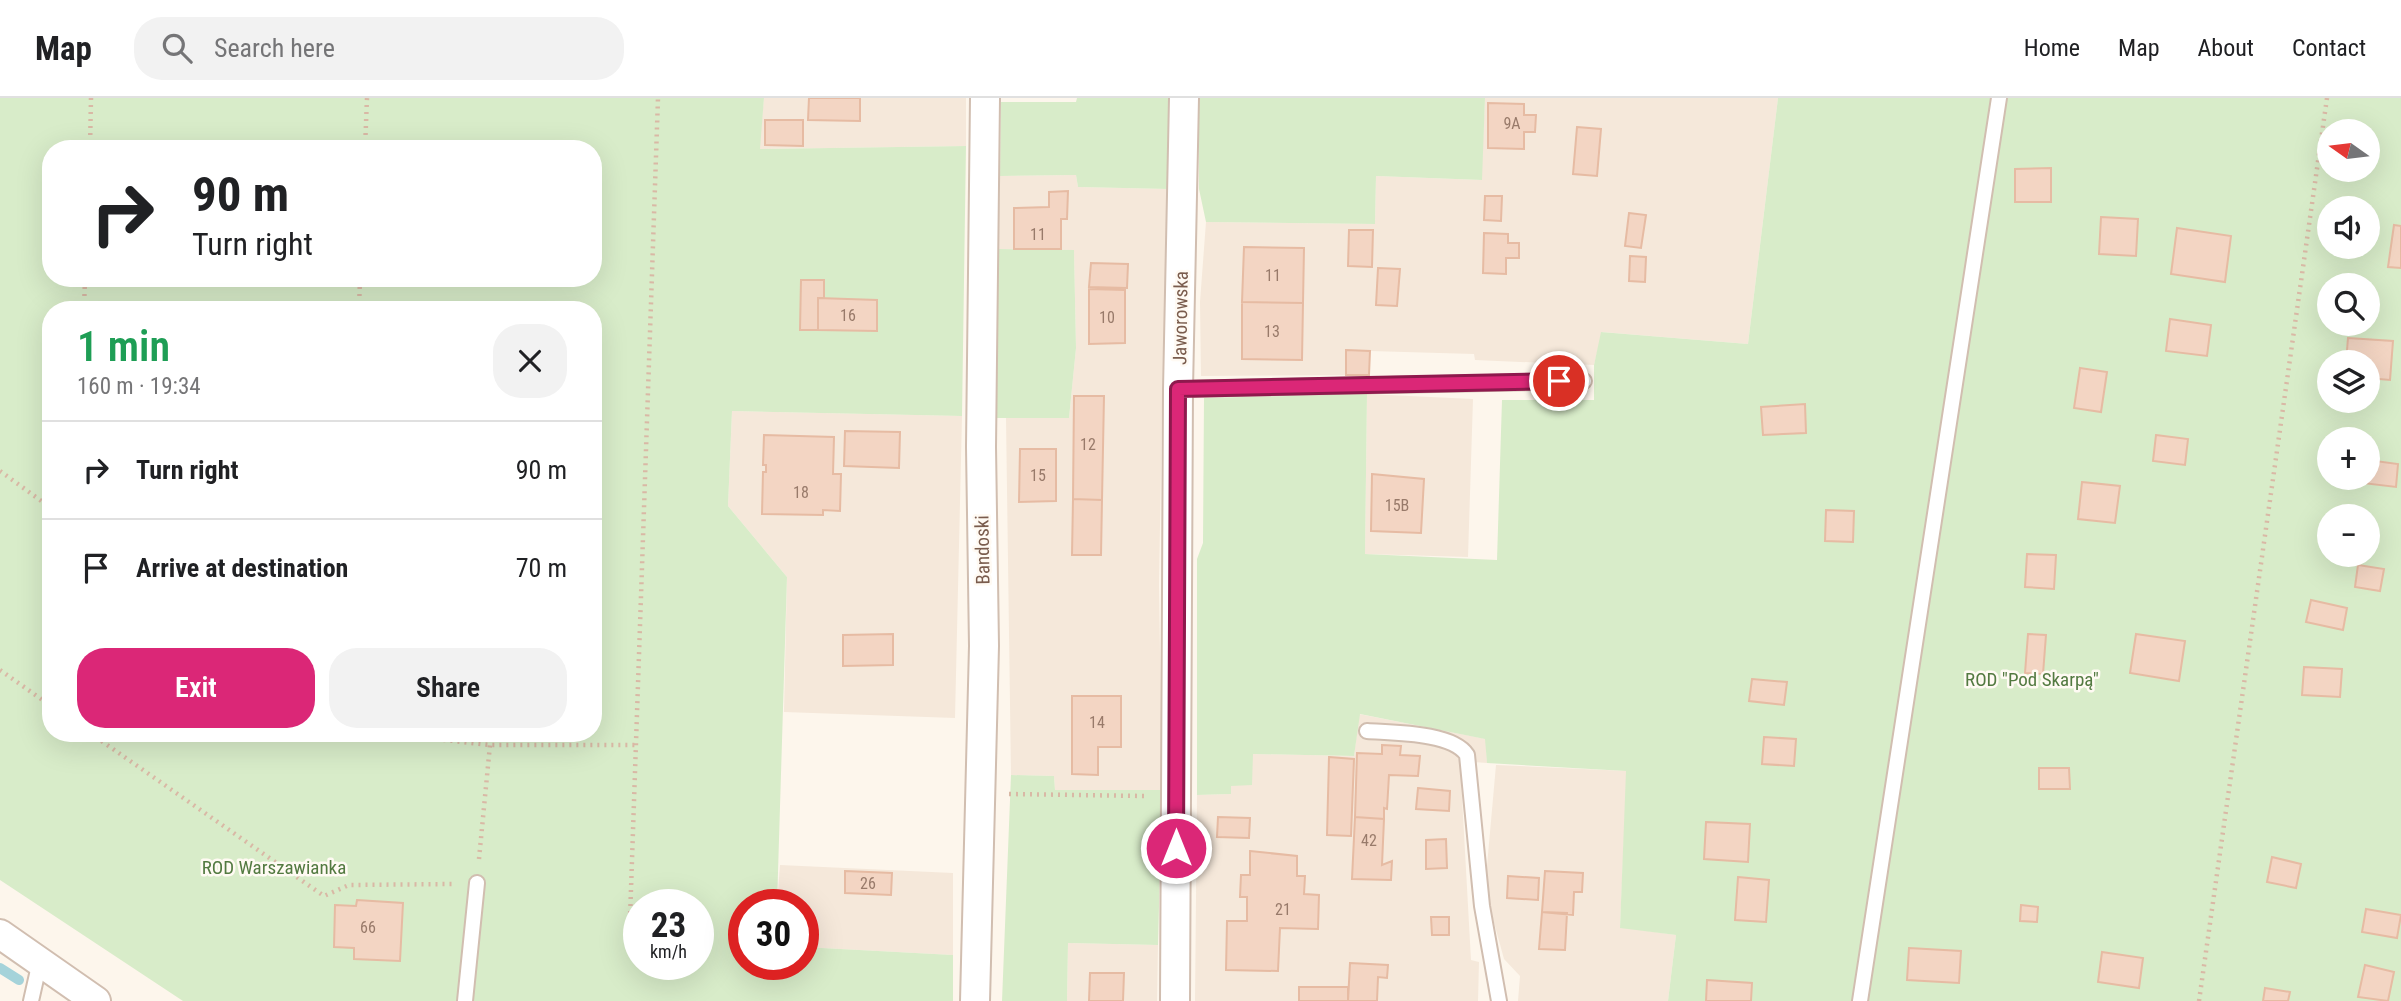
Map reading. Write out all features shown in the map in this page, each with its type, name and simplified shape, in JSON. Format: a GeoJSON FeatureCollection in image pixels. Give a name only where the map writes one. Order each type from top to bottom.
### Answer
{"type":"FeatureCollection","features":[{"type":"Feature","properties":{"kind":"street","name":"Bandoski"},"geometry":{"type":"LineString","coordinates":[[975,1001],[981,794],[985,98]]}},
{"type":"Feature","properties":{"kind":"street","name":"Jaworowska"},"geometry":{"type":"LineString","coordinates":[[1175,1001],[1178,389],[1184,98]]}},
{"type":"Feature","properties":{"kind":"street"},"geometry":{"type":"LineString","coordinates":[[0,934],[96,1001]]}},
{"type":"Feature","properties":{"kind":"lane"},"geometry":{"type":"LineString","coordinates":[[1860,1001],[1999,98]]}},
{"type":"Feature","properties":{"kind":"lane"},"geometry":{"type":"LineString","coordinates":[[1178,389],[1584,381]]}},
{"type":"Feature","properties":{"kind":"lane"},"geometry":{"type":"LineString","coordinates":[[1367,731],[1420,734],[1456,745],[1467,755],[1482,906],[1499,1001]]}},
{"type":"Feature","properties":{"kind":"lane"},"geometry":{"type":"LineString","coordinates":[[465,1001],[477,883]]}},
{"type":"Feature","properties":{"kind":"lane"},"geometry":{"type":"LineString","coordinates":[[30,1001],[40,961]]}},
{"type":"Feature","properties":{"kind":"path"},"geometry":{"type":"LineString","coordinates":[[90,140],[91,98]]}},
{"type":"Feature","properties":{"kind":"path"},"geometry":{"type":"LineString","coordinates":[[365,140],[367,98]]}},
{"type":"Feature","properties":{"kind":"path"},"geometry":{"type":"LineString","coordinates":[[631,889],[658,98]]}},
{"type":"Feature","properties":{"kind":"path"},"geometry":{"type":"LineString","coordinates":[[2199,1001],[2327,98]]}},
{"type":"Feature","properties":{"kind":"path"},"geometry":{"type":"LineString","coordinates":[[0,471],[42,501]]}},
{"type":"Feature","properties":{"kind":"path"},"geometry":{"type":"LineString","coordinates":[[0,670],[42,700]]}},
{"type":"Feature","properties":{"kind":"path"},"geometry":{"type":"LineString","coordinates":[[103,742],[324,896],[349,885],[477,883],[490,745]]}},
{"type":"Feature","properties":{"kind":"path"},"geometry":{"type":"LineString","coordinates":[[463,742],[490,745],[636,745]]}},
{"type":"Feature","properties":{"kind":"path"},"geometry":{"type":"LineString","coordinates":[[981,794],[1176,796]]}},
{"type":"Feature","properties":{"kind":"shaded area"},"geometry":{"type":"Polygon","coordinates":[[[764,98],[966,98],[966,146],[759,149],[764,98]]]}},
{"type":"Feature","properties":{"kind":"shaded area"},"geometry":{"type":"Polygon","coordinates":[[[1485,98],[1778,98],[1748,344],[1602,332],[1594,365],[1475,360],[1474,354],[1370,351],[1369,375],[1201,376],[1200,302],[1206,222],[1375,224],[1376,176],[1481,180],[1485,98]]]}},
{"type":"Feature","properties":{"kind":"shaded area"},"geometry":{"type":"Polygon","coordinates":[[[1076,175],[1078,187],[1168,189],[1168,349],[1163,349],[1159,585],[1162,790],[1055,790],[1054,776],[1011,775],[1006,418],[1069,418],[1076,348],[1074,250],[998,249],[1000,176],[1076,175]]]}},
{"type":"Feature","properties":{"kind":"shaded area"},"geometry":{"type":"Polygon","coordinates":[[[1367,394],[1473,399],[1468,557],[1365,554],[1367,394]]]}},
{"type":"Feature","properties":{"kind":"shaded area"},"geometry":{"type":"Polygon","coordinates":[[[732,411],[962,416],[955,718],[784,712],[787,577],[728,506],[732,411]]]}},
{"type":"Feature","properties":{"kind":"shaded area"},"geometry":{"type":"Polygon","coordinates":[[[1359,714],[1486,739],[1487,763],[1460,761],[1471,960],[1479,962],[1478,1001],[1195,1001],[1197,795],[1231,794],[1230,786],[1253,754],[1354,756],[1359,714]]]}},
{"type":"Feature","properties":{"kind":"shaded area"},"geometry":{"type":"Polygon","coordinates":[[[1496,765],[1627,771],[1620,927],[1676,935],[1668,1001],[1518,1001],[1520,976],[1504,959],[1490,908],[1486,877],[1496,765]]]}},
{"type":"Feature","properties":{"kind":"shaded area"},"geometry":{"type":"Polygon","coordinates":[[[780,865],[953,873],[953,955],[819,948],[819,889],[778,889],[780,865]]]}},
{"type":"Feature","properties":{"kind":"shaded area"},"geometry":{"type":"Polygon","coordinates":[[[1068,943],[1158,945],[1157,1001],[1067,1001],[1068,943]]]}},
{"type":"Feature","properties":{"kind":"green space","name":"ROD Warszawianka"},"geometry":{"type":"Polygon","coordinates":[[[0,98],[764,98],[760,149],[966,146],[962,416],[732,411],[728,506],[787,577],[777,889],[728,889],[728,980],[819,980],[819,948],[953,955],[953,1001],[183,1001],[0,880],[0,98]]]}},
{"type":"Feature","properties":{"kind":"green space"},"geometry":{"type":"Polygon","coordinates":[[[1077,98],[1170,98],[1168,189],[1078,187],[1076,175],[1000,176],[1001,102],[1076,102],[1077,98]]]}},
{"type":"Feature","properties":{"kind":"green space"},"geometry":{"type":"Polygon","coordinates":[[[1199,98],[1485,98],[1482,180],[1376,176],[1375,224],[1206,222],[1199,189],[1199,98]]]}},
{"type":"Feature","properties":{"kind":"green space","name":"ROD \"Pod Skarpą\""},"geometry":{"type":"Polygon","coordinates":[[[1778,98],[2401,98],[2401,1001],[1668,1001],[1676,935],[1620,928],[1626,771],[1487,763],[1485,739],[1360,714],[1354,756],[1253,754],[1252,785],[1231,786],[1231,794],[1197,795],[1197,559],[1203,543],[1204,398],[1367,394],[1365,554],[1497,560],[1502,400],[1594,400],[1594,365],[1601,332],[1748,344],[1778,98]]]}},
{"type":"Feature","properties":{"kind":"green space"},"geometry":{"type":"Polygon","coordinates":[[[998,249],[1074,250],[1076,348],[1069,418],[994,418],[998,249]]]}},
{"type":"Feature","properties":{"kind":"green space"},"geometry":{"type":"Polygon","coordinates":[[[1011,775],[1054,776],[1055,790],[1162,790],[1158,945],[1068,943],[1067,1001],[1002,1001],[1011,775]]]}},
{"type":"Feature","properties":{"kind":"building"},"geometry":{"type":"Polygon","coordinates":[[[809,98],[860,98],[860,121],[808,120],[809,98]]]}},
{"type":"Feature","properties":{"kind":"building"},"geometry":{"type":"Polygon","coordinates":[[[1488,103],[1524,104],[1524,115],[1536,115],[1535,132],[1524,132],[1524,149],[1488,148],[1488,103]]]}},
{"type":"Feature","properties":{"kind":"building"},"geometry":{"type":"Polygon","coordinates":[[[765,120],[803,120],[803,146],[765,145],[765,120]]]}},
{"type":"Feature","properties":{"kind":"building"},"geometry":{"type":"Polygon","coordinates":[[[1577,127],[1601,129],[1597,176],[1573,174],[1577,127]]]}},
{"type":"Feature","properties":{"kind":"building"},"geometry":{"type":"Polygon","coordinates":[[[2051,168],[2051,202],[2015,202],[2015,169],[2051,168]]]}},
{"type":"Feature","properties":{"kind":"building"},"geometry":{"type":"Polygon","coordinates":[[[1068,191],[1067,219],[1061,219],[1061,249],[1014,249],[1014,208],[1049,207],[1049,192],[1068,191]]]}},
{"type":"Feature","properties":{"kind":"building"},"geometry":{"type":"Polygon","coordinates":[[[1485,196],[1502,196],[1501,221],[1484,220],[1485,196]]]}},
{"type":"Feature","properties":{"kind":"building"},"geometry":{"type":"Polygon","coordinates":[[[1629,213],[1646,215],[1641,248],[1625,246],[1629,213]]]}},
{"type":"Feature","properties":{"kind":"building"},"geometry":{"type":"Polygon","coordinates":[[[2101,217],[2138,219],[2136,256],[2099,254],[2101,217]]]}},
{"type":"Feature","properties":{"kind":"building"},"geometry":{"type":"Polygon","coordinates":[[[2394,225],[2401,226],[2401,268],[2388,267],[2394,225]]]}},
{"type":"Feature","properties":{"kind":"building"},"geometry":{"type":"Polygon","coordinates":[[[2177,228],[2231,236],[2225,282],[2171,274],[2177,228]]]}},
{"type":"Feature","properties":{"kind":"building"},"geometry":{"type":"Polygon","coordinates":[[[1349,230],[1373,230],[1372,267],[1348,266],[1349,230]]]}},
{"type":"Feature","properties":{"kind":"building"},"geometry":{"type":"Polygon","coordinates":[[[1484,233],[1508,234],[1508,243],[1519,243],[1519,258],[1506,258],[1506,274],[1483,273],[1484,233]]]}},
{"type":"Feature","properties":{"kind":"building"},"geometry":{"type":"Polygon","coordinates":[[[1244,247],[1304,248],[1303,303],[1242,302],[1244,247]]]}},
{"type":"Feature","properties":{"kind":"building"},"geometry":{"type":"Polygon","coordinates":[[[1630,256],[1646,257],[1645,282],[1629,281],[1630,256]]]}},
{"type":"Feature","properties":{"kind":"building"},"geometry":{"type":"Polygon","coordinates":[[[1091,263],[1128,264],[1127,288],[1089,287],[1091,263]]]}},
{"type":"Feature","properties":{"kind":"building"},"geometry":{"type":"Polygon","coordinates":[[[1378,268],[1400,269],[1397,306],[1376,305],[1378,268]]]}},
{"type":"Feature","properties":{"kind":"building"},"geometry":{"type":"Polygon","coordinates":[[[801,280],[824,280],[824,298],[818,298],[818,330],[800,330],[801,280]]]}},
{"type":"Feature","properties":{"kind":"building"},"geometry":{"type":"Polygon","coordinates":[[[1089,289],[1125,290],[1125,343],[1089,344],[1089,289]]]}},
{"type":"Feature","properties":{"kind":"building"},"geometry":{"type":"Polygon","coordinates":[[[818,298],[877,300],[877,331],[818,330],[818,298]]]}},
{"type":"Feature","properties":{"kind":"building"},"geometry":{"type":"Polygon","coordinates":[[[1242,302],[1303,303],[1302,360],[1242,359],[1242,302]]]}},
{"type":"Feature","properties":{"kind":"building"},"geometry":{"type":"Polygon","coordinates":[[[2170,319],[2211,325],[2207,356],[2166,351],[2170,319]]]}},
{"type":"Feature","properties":{"kind":"building"},"geometry":{"type":"Polygon","coordinates":[[[2348,338],[2393,341],[2390,380],[2380,379],[2380,350],[2347,350],[2348,338]]]}},
{"type":"Feature","properties":{"kind":"building"},"geometry":{"type":"Polygon","coordinates":[[[1346,350],[1370,351],[1369,375],[1346,375],[1346,350]]]}},
{"type":"Feature","properties":{"kind":"building"},"geometry":{"type":"Polygon","coordinates":[[[2080,368],[2107,372],[2101,412],[2074,408],[2080,368]]]}},
{"type":"Feature","properties":{"kind":"building"},"geometry":{"type":"Polygon","coordinates":[[[1074,396],[1104,396],[1102,500],[1073,499],[1074,396]]]}},
{"type":"Feature","properties":{"kind":"building"},"geometry":{"type":"Polygon","coordinates":[[[1805,404],[1806,433],[1763,435],[1761,407],[1805,404]]]}},
{"type":"Feature","properties":{"kind":"building"},"geometry":{"type":"Polygon","coordinates":[[[845,431],[900,432],[899,468],[844,466],[845,431]]]}},
{"type":"Feature","properties":{"kind":"building"},"geometry":{"type":"Polygon","coordinates":[[[764,435],[834,437],[833,474],[841,474],[840,511],[823,510],[823,515],[762,514],[763,472],[766,472],[766,465],[763,465],[764,435]]]}},
{"type":"Feature","properties":{"kind":"building"},"geometry":{"type":"Polygon","coordinates":[[[2156,435],[2188,439],[2185,465],[2153,461],[2156,435]]]}},
{"type":"Feature","properties":{"kind":"building"},"geometry":{"type":"Polygon","coordinates":[[[1020,449],[1056,449],[1056,501],[1019,502],[1020,449]]]}},
{"type":"Feature","properties":{"kind":"building"},"geometry":{"type":"Polygon","coordinates":[[[2380,462],[2398,464],[2396,487],[2380,485],[2380,462]]]}},
{"type":"Feature","properties":{"kind":"building"},"geometry":{"type":"Polygon","coordinates":[[[1372,474],[1424,479],[1421,533],[1371,531],[1372,474]]]}},
{"type":"Feature","properties":{"kind":"building"},"geometry":{"type":"Polygon","coordinates":[[[2082,482],[2120,486],[2115,523],[2078,519],[2082,482]]]}},
{"type":"Feature","properties":{"kind":"building"},"geometry":{"type":"Polygon","coordinates":[[[1073,499],[1102,500],[1101,555],[1072,555],[1073,499]]]}},
{"type":"Feature","properties":{"kind":"building"},"geometry":{"type":"Polygon","coordinates":[[[1826,510],[1854,511],[1853,542],[1825,541],[1826,510]]]}},
{"type":"Feature","properties":{"kind":"building"},"geometry":{"type":"Polygon","coordinates":[[[2027,554],[2056,555],[2054,589],[2025,587],[2027,554]]]}},
{"type":"Feature","properties":{"kind":"building"},"geometry":{"type":"Polygon","coordinates":[[[2358,567],[2384,569],[2380,591],[2355,587],[2358,567]]]}},
{"type":"Feature","properties":{"kind":"building"},"geometry":{"type":"Polygon","coordinates":[[[2311,600],[2347,608],[2343,630],[2306,622],[2311,600]]]}},
{"type":"Feature","properties":{"kind":"building"},"geometry":{"type":"Polygon","coordinates":[[[893,634],[893,665],[843,666],[843,635],[893,634]]]}},
{"type":"Feature","properties":{"kind":"building"},"geometry":{"type":"Polygon","coordinates":[[[2028,634],[2046,635],[2043,674],[2025,673],[2028,634]]]}},
{"type":"Feature","properties":{"kind":"building"},"geometry":{"type":"Polygon","coordinates":[[[2136,634],[2185,641],[2179,681],[2130,673],[2136,634]]]}},
{"type":"Feature","properties":{"kind":"building"},"geometry":{"type":"Polygon","coordinates":[[[2304,667],[2342,669],[2340,697],[2302,695],[2304,667]]]}},
{"type":"Feature","properties":{"kind":"building"},"geometry":{"type":"Polygon","coordinates":[[[1752,679],[1787,682],[1784,705],[1749,701],[1752,679]]]}},
{"type":"Feature","properties":{"kind":"building"},"geometry":{"type":"Polygon","coordinates":[[[1072,696],[1121,696],[1121,747],[1098,747],[1098,775],[1072,774],[1072,696]]]}},
{"type":"Feature","properties":{"kind":"building"},"geometry":{"type":"Polygon","coordinates":[[[1764,737],[1796,739],[1794,766],[1762,764],[1764,737]]]}},
{"type":"Feature","properties":{"kind":"building"},"geometry":{"type":"Polygon","coordinates":[[[1382,745],[1401,746],[1400,755],[1420,756],[1418,776],[1389,775],[1384,819],[1355,817],[1357,753],[1382,754],[1382,745]]]}},
{"type":"Feature","properties":{"kind":"building"},"geometry":{"type":"Polygon","coordinates":[[[1329,757],[1354,759],[1351,836],[1327,835],[1329,757]]]}},
{"type":"Feature","properties":{"kind":"building"},"geometry":{"type":"Polygon","coordinates":[[[2039,768],[2069,768],[2070,789],[2039,789],[2039,768]]]}},
{"type":"Feature","properties":{"kind":"building"},"geometry":{"type":"Polygon","coordinates":[[[1418,788],[1450,791],[1449,811],[1416,809],[1418,788]]]}},
{"type":"Feature","properties":{"kind":"building"},"geometry":{"type":"Polygon","coordinates":[[[1218,817],[1250,818],[1249,838],[1217,837],[1218,817]]]}},
{"type":"Feature","properties":{"kind":"building"},"geometry":{"type":"Polygon","coordinates":[[[1355,817],[1384,819],[1382,865],[1392,861],[1391,880],[1352,879],[1355,817]]]}},
{"type":"Feature","properties":{"kind":"building"},"geometry":{"type":"Polygon","coordinates":[[[1706,822],[1750,824],[1748,862],[1704,859],[1706,822]]]}},
{"type":"Feature","properties":{"kind":"building"},"geometry":{"type":"Polygon","coordinates":[[[1446,839],[1447,868],[1426,869],[1426,840],[1446,839]]]}},
{"type":"Feature","properties":{"kind":"building"},"geometry":{"type":"Polygon","coordinates":[[[1250,851],[1297,856],[1297,876],[1305,876],[1304,894],[1319,895],[1318,929],[1280,928],[1278,971],[1226,970],[1227,921],[1247,921],[1247,897],[1240,897],[1241,875],[1250,875],[1250,851]]]}},
{"type":"Feature","properties":{"kind":"building"},"geometry":{"type":"Polygon","coordinates":[[[2272,857],[2301,864],[2296,888],[2267,882],[2272,857]]]}},
{"type":"Feature","properties":{"kind":"building"},"geometry":{"type":"Polygon","coordinates":[[[845,871],[892,873],[891,895],[845,893],[845,871]]]}},
{"type":"Feature","properties":{"kind":"building"},"geometry":{"type":"Polygon","coordinates":[[[1545,871],[1583,873],[1582,892],[1574,892],[1573,915],[1542,912],[1545,871]]]}},
{"type":"Feature","properties":{"kind":"building"},"geometry":{"type":"Polygon","coordinates":[[[1508,876],[1539,878],[1538,900],[1507,898],[1508,876]]]}},
{"type":"Feature","properties":{"kind":"building"},"geometry":{"type":"Polygon","coordinates":[[[1738,877],[1769,880],[1766,922],[1735,920],[1738,877]]]}},
{"type":"Feature","properties":{"kind":"building"},"geometry":{"type":"Polygon","coordinates":[[[357,900],[403,903],[400,961],[354,959],[354,948],[334,947],[335,905],[356,906],[357,900]]]}},
{"type":"Feature","properties":{"kind":"building"},"geometry":{"type":"Polygon","coordinates":[[[2021,905],[2038,907],[2037,922],[2020,921],[2021,905]]]}},
{"type":"Feature","properties":{"kind":"building"},"geometry":{"type":"Polygon","coordinates":[[[2366,909],[2401,915],[2397,938],[2362,932],[2366,909]]]}},
{"type":"Feature","properties":{"kind":"building"},"geometry":{"type":"Polygon","coordinates":[[[1542,912],[1567,913],[1565,950],[1539,949],[1542,912]]]}},
{"type":"Feature","properties":{"kind":"building"},"geometry":{"type":"Polygon","coordinates":[[[1431,917],[1449,917],[1449,935],[1432,935],[1431,917]]]}},
{"type":"Feature","properties":{"kind":"building"},"geometry":{"type":"Polygon","coordinates":[[[1909,948],[1961,951],[1959,983],[1907,980],[1909,948]]]}},
{"type":"Feature","properties":{"kind":"building"},"geometry":{"type":"Polygon","coordinates":[[[2102,952],[2143,958],[2139,988],[2098,982],[2102,952]]]}},
{"type":"Feature","properties":{"kind":"building"},"geometry":{"type":"Polygon","coordinates":[[[1350,963],[1388,965],[1387,978],[1378,977],[1377,1001],[1348,1001],[1350,963]]]}},
{"type":"Feature","properties":{"kind":"building"},"geometry":{"type":"Polygon","coordinates":[[[2365,965],[2394,972],[2388,1001],[2358,997],[2365,965]]]}},
{"type":"Feature","properties":{"kind":"building"},"geometry":{"type":"Polygon","coordinates":[[[1090,973],[1124,973],[1123,1001],[1089,1001],[1090,973]]]}},
{"type":"Feature","properties":{"kind":"building"},"geometry":{"type":"Polygon","coordinates":[[[1707,980],[1752,983],[1751,1001],[1706,1001],[1707,980]]]}},
{"type":"Feature","properties":{"kind":"building"},"geometry":{"type":"Polygon","coordinates":[[[1299,987],[1348,987],[1348,1001],[1299,1001],[1299,987]]]}},
{"type":"Feature","properties":{"kind":"building"},"geometry":{"type":"Polygon","coordinates":[[[2265,988],[2290,992],[2288,1001],[2263,1001],[2265,988]]]}},
{"type":"Feature","properties":{"kind":"waterway"},"geometry":{"type":"LineString","coordinates":[[0,968],[19,980]]}},
{"type":"Feature","properties":{"kind":"route"},"geometry":{"type":"LineString","coordinates":[[1176,848],[1178,389],[1559,381]]}}]}
